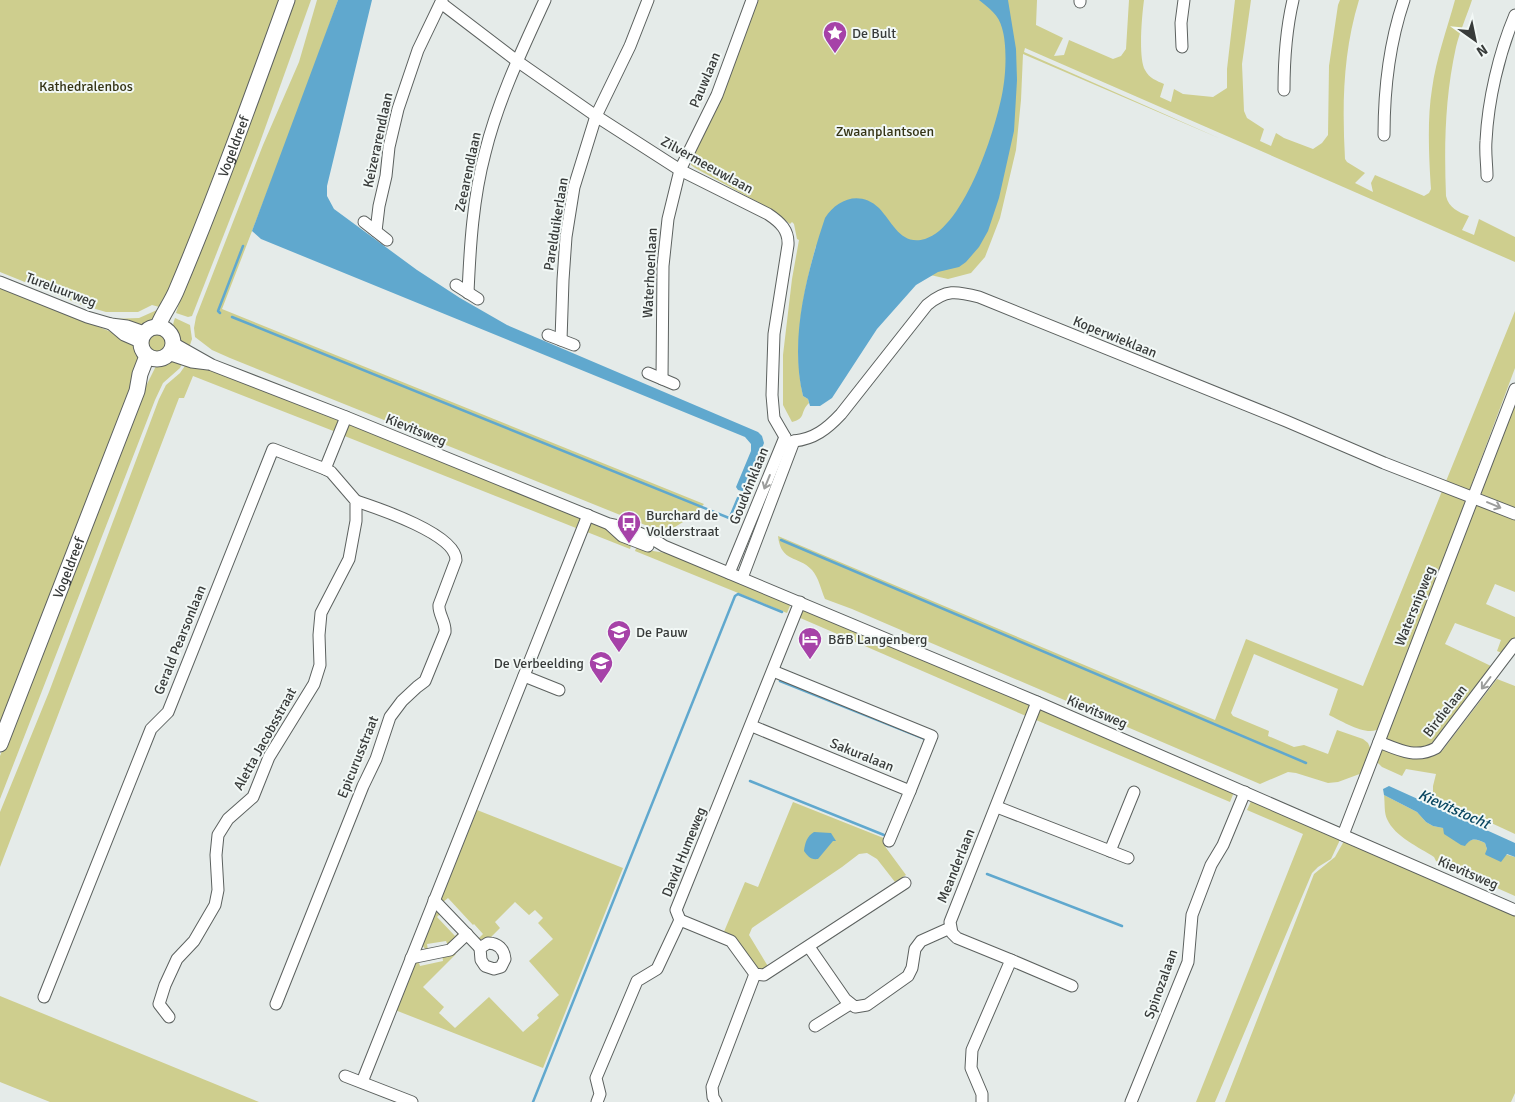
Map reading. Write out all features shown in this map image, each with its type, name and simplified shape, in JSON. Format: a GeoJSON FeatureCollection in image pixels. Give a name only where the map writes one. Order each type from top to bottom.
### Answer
{"type":"FeatureCollection","features":[{"type":"Feature","properties":{"kind":"main road","name":"Vogeldreef"},"geometry":{"type":"LineString","coordinates":[[0,744],[137,391],[140,374],[157,343],[164,311],[176,292],[245,117],[287,0]]}},
{"type":"Feature","properties":{"kind":"street","name":"Zeearendlaan"},"geometry":{"type":"LineString","coordinates":[[456,285],[473,296],[471,236],[478,182],[485,152],[498,110],[517,61],[545,0]]}},
{"type":"Feature","properties":{"kind":"street","name":"Parelduikerlaan"},"geometry":{"type":"LineString","coordinates":[[561,340],[562,280],[574,187],[596,116],[630,46],[648,0]]}},
{"type":"Feature","properties":{"kind":"street","name":"Pauwlaan"},"geometry":{"type":"LineString","coordinates":[[680,170],[716,95],[752,0]]}},
{"type":"Feature","properties":{"kind":"street"},"geometry":{"type":"LineString","coordinates":[[1182,47],[1181,23],[1184,0]]}},
{"type":"Feature","properties":{"kind":"street"},"geometry":{"type":"LineString","coordinates":[[1284,90],[1284,58],[1292,0]]}},
{"type":"Feature","properties":{"kind":"street"},"geometry":{"type":"LineString","coordinates":[[1384,134],[1384,96],[1398,18],[1404,0]]}},
{"type":"Feature","properties":{"kind":"street","name":"Zilvermeeuwlaan"},"geometry":{"type":"LineString","coordinates":[[441,2],[517,61],[596,116],[680,170],[768,214],[787,231],[789,237],[788,245],[774,334],[772,396],[774,418],[789,439]]}},
{"type":"Feature","properties":{"kind":"street","name":"Keizerarendlaan"},"geometry":{"type":"LineString","coordinates":[[376,231],[389,147],[398,109],[418,50],[441,2]]}},
{"type":"Feature","properties":{"kind":"street"},"geometry":{"type":"LineString","coordinates":[[1487,176],[1486,141],[1492,100],[1500,57],[1515,15]]}},
{"type":"Feature","properties":{"kind":"street","name":"Waterhoenlaan"},"geometry":{"type":"LineString","coordinates":[[662,379],[663,266],[668,219],[680,170]]}},
{"type":"Feature","properties":{"kind":"street"},"geometry":{"type":"LineString","coordinates":[[364,222],[387,240]]}},
{"type":"Feature","properties":{"kind":"street","name":"Tureluurweg"},"geometry":{"type":"LineString","coordinates":[[0,282],[111,324],[124,335],[157,343]]}},
{"type":"Feature","properties":{"kind":"street","name":"Koperwieklaan"},"geometry":{"type":"LineString","coordinates":[[789,439],[805,440],[826,429],[841,414],[927,305],[942,295],[959,292],[979,297],[1286,421],[1384,463],[1474,497]]}},
{"type":"Feature","properties":{"kind":"street"},"geometry":{"type":"LineString","coordinates":[[548,335],[574,345]]}},
{"type":"Feature","properties":{"kind":"street","name":"Kievitsweg"},"geometry":{"type":"LineString","coordinates":[[157,343],[192,362],[212,365],[346,417],[588,516],[632,531],[1038,702],[1515,910]]}},
{"type":"Feature","properties":{"kind":"street"},"geometry":{"type":"LineString","coordinates":[[648,373],[674,384]]}},
{"type":"Feature","properties":{"kind":"street","name":"Watersnipweg"},"geometry":{"type":"LineString","coordinates":[[1342,835],[1515,389]]}},
{"type":"Feature","properties":{"kind":"street"},"geometry":{"type":"LineString","coordinates":[[346,417],[325,469],[331,472],[356,500]]}},
{"type":"Feature","properties":{"kind":"street","name":"Goudvinklaan"},"geometry":{"type":"LineString","coordinates":[[729,573],[789,439]]}},
{"type":"Feature","properties":{"kind":"street","name":"Goudvinklaan"},"geometry":{"type":"LineString","coordinates":[[742,578],[789,439]]}},
{"type":"Feature","properties":{"kind":"street","name":"Gerald Pearsonlaan"},"geometry":{"type":"LineString","coordinates":[[44,997],[151,729],[168,712],[272,449],[325,469]]}},
{"type":"Feature","properties":{"kind":"street"},"geometry":{"type":"LineString","coordinates":[[1474,497],[1515,514]]}},
{"type":"Feature","properties":{"kind":"street","name":"Epicurusstraat"},"geometry":{"type":"LineString","coordinates":[[276,1004],[363,786],[376,759],[390,717],[402,701],[425,681],[446,627],[439,610],[439,605],[456,560],[456,554],[429,531],[401,516],[356,500]]}},
{"type":"Feature","properties":{"kind":"street","name":"Aletta Jacobsstraat"},"geometry":{"type":"LineString","coordinates":[[169,1017],[159,1004],[165,985],[177,959],[194,941],[215,905],[218,890],[216,855],[218,835],[228,819],[253,797],[269,757],[314,684],[320,665],[320,613],[350,559],[356,521],[356,500]]}},
{"type":"Feature","properties":{"kind":"street"},"geometry":{"type":"LineString","coordinates":[[362,1082],[588,516]]}},
{"type":"Feature","properties":{"kind":"street","name":"David Humeweg"},"geometry":{"type":"LineString","coordinates":[[597,1102],[600,1094],[596,1078],[637,981],[657,969],[680,920],[676,910],[752,726],[800,602]]}},
{"type":"Feature","properties":{"kind":"street","name":"Birdielaan"},"geometry":{"type":"LineString","coordinates":[[1379,742],[1409,754],[1420,754],[1436,748],[1515,644]]}},
{"type":"Feature","properties":{"kind":"street"},"geometry":{"type":"LineString","coordinates":[[773,671],[932,736],[889,841]]}},
{"type":"Feature","properties":{"kind":"street"},"geometry":{"type":"LineString","coordinates":[[524,676],[559,690]]}},
{"type":"Feature","properties":{"kind":"street","name":"Meanderlaan"},"geometry":{"type":"LineString","coordinates":[[950,928],[951,919],[1038,702]]}},
{"type":"Feature","properties":{"kind":"street","name":"Sakuralaan"},"geometry":{"type":"LineString","coordinates":[[752,726],[910,790]]}},
{"type":"Feature","properties":{"kind":"street"},"geometry":{"type":"LineString","coordinates":[[1110,851],[1134,792]]}},
{"type":"Feature","properties":{"kind":"street","name":"Spinozalaan"},"geometry":{"type":"LineString","coordinates":[[1131,1102],[1188,962],[1192,915],[1211,865],[1223,845],[1245,792]]}},
{"type":"Feature","properties":{"kind":"street"},"geometry":{"type":"LineString","coordinates":[[997,807],[1128,858]]}},
{"type":"Feature","properties":{"kind":"street"},"geometry":{"type":"LineString","coordinates":[[680,920],[731,941],[755,974],[764,975],[905,883]]}},
{"type":"Feature","properties":{"kind":"street"},"geometry":{"type":"LineString","coordinates":[[434,900],[480,948]]}},
{"type":"Feature","properties":{"kind":"street"},"geometry":{"type":"LineString","coordinates":[[809,947],[850,1004],[855,1007],[867,1005],[908,976],[912,968],[915,949],[921,941],[950,928],[957,938],[1072,986]]}},
{"type":"Feature","properties":{"kind":"street"},"geometry":{"type":"LineString","coordinates":[[411,958],[450,950],[466,934]]}},
{"type":"Feature","properties":{"kind":"street"},"geometry":{"type":"LineString","coordinates":[[982,1102],[982,1094],[971,1068],[972,1050],[1011,960]]}},
{"type":"Feature","properties":{"kind":"street"},"geometry":{"type":"LineString","coordinates":[[716,1102],[713,1097],[712,1087],[755,974]]}},
{"type":"Feature","properties":{"kind":"street"},"geometry":{"type":"LineString","coordinates":[[815,1026],[850,1004]]}},
{"type":"Feature","properties":{"kind":"street"},"geometry":{"type":"LineString","coordinates":[[345,1076],[412,1102]]}},
{"type":"Feature","properties":{"kind":"green space","name":"Kathedralenbos"},"geometry":{"type":"Polygon","coordinates":[[[0,0],[283,0],[227,153],[163,308],[152,305],[138,312],[106,312],[82,305],[0,272],[0,0]]]}},
{"type":"Feature","properties":{"kind":"green space"},"geometry":{"type":"Polygon","coordinates":[[[293,0],[311,0],[259,145],[192,316],[188,317],[176,313],[185,285],[293,0]]]}},
{"type":"Feature","properties":{"kind":"green space"},"geometry":{"type":"Polygon","coordinates":[[[317,0],[338,0],[304,96],[222,309],[704,504],[693,516],[665,533],[230,358],[212,350],[195,337],[196,317],[263,145],[299,62],[317,0]]]}},
{"type":"Feature","properties":{"kind":"green space","name":"Zwaanplantsoen"},"geometry":{"type":"Polygon","coordinates":[[[756,0],[1037,0],[1036,25],[1063,38],[1054,56],[1064,55],[1069,40],[1113,59],[1121,56],[1126,49],[1129,0],[1144,0],[1141,36],[1143,64],[1145,70],[1153,79],[1164,84],[1160,97],[1171,102],[1174,89],[1183,94],[1213,97],[1227,88],[1227,69],[1235,0],[1251,0],[1242,64],[1244,111],[1247,118],[1264,129],[1260,141],[1271,146],[1276,133],[1313,149],[1322,143],[1328,135],[1329,66],[1338,5],[1340,0],[1359,0],[1350,39],[1345,79],[1345,159],[1365,173],[1355,183],[1373,192],[1371,183],[1375,175],[1424,196],[1431,189],[1429,113],[1436,67],[1455,0],[1472,0],[1456,47],[1447,103],[1445,140],[1446,196],[1449,204],[1461,213],[1469,216],[1462,230],[1474,235],[1479,219],[1515,237],[1515,262],[1025,48],[1024,52],[1221,139],[1023,54],[1016,150],[1000,218],[985,257],[971,273],[948,279],[842,255],[816,246],[803,301],[799,340],[800,378],[803,396],[808,399],[809,403],[800,419],[792,422],[783,405],[783,355],[792,279],[799,240],[797,239],[794,224],[792,222],[790,224],[774,211],[695,168],[691,165],[690,160],[756,0]]]}},
{"type":"Feature","properties":{"kind":"green space"},"geometry":{"type":"Polygon","coordinates":[[[0,286],[133,341],[137,346],[141,364],[0,731],[0,286]]]}},
{"type":"Feature","properties":{"kind":"green space"},"geometry":{"type":"Polygon","coordinates":[[[157,310],[162,312],[153,323],[145,327],[110,319],[139,318],[157,310]]]}},
{"type":"Feature","properties":{"kind":"green space"},"geometry":{"type":"Polygon","coordinates":[[[1515,311],[1515,368],[1381,727],[1370,731],[1363,730],[1329,715],[1338,689],[1254,654],[1231,713],[1233,716],[1269,731],[1268,736],[1294,747],[1304,745],[1328,754],[1337,730],[1363,739],[1368,743],[1371,750],[1365,772],[1338,782],[1328,783],[1288,772],[1260,784],[825,599],[812,570],[807,565],[786,555],[780,545],[778,536],[1215,720],[1246,639],[1363,686],[1515,311]]]}},
{"type":"Feature","properties":{"kind":"green space"},"geometry":{"type":"Polygon","coordinates":[[[175,318],[190,325],[192,339],[189,348],[175,336],[173,323],[175,318]]]}},
{"type":"Feature","properties":{"kind":"green space"},"geometry":{"type":"Polygon","coordinates":[[[157,334],[163,337],[166,343],[163,349],[157,352],[151,349],[148,343],[151,337],[157,334]]]}},
{"type":"Feature","properties":{"kind":"green space"},"geometry":{"type":"Polygon","coordinates":[[[171,359],[183,362],[180,368],[163,383],[155,400],[0,799],[0,756],[139,400],[156,366],[171,359]]]}},
{"type":"Feature","properties":{"kind":"green space"},"geometry":{"type":"Polygon","coordinates":[[[187,363],[223,373],[336,417],[339,424],[336,432],[193,376],[184,398],[179,398],[0,867],[0,812],[49,692],[159,399],[166,385],[180,373],[187,363]]]}},
{"type":"Feature","properties":{"kind":"green space"},"geometry":{"type":"Polygon","coordinates":[[[1515,399],[1515,510],[1484,497],[1480,491],[1515,399]]]}},
{"type":"Feature","properties":{"kind":"green space"},"geometry":{"type":"Polygon","coordinates":[[[352,423],[581,516],[576,528],[342,435],[345,426],[352,423]]]}},
{"type":"Feature","properties":{"kind":"green space"},"geometry":{"type":"Polygon","coordinates":[[[1475,503],[1515,517],[1515,592],[1495,584],[1486,604],[1515,617],[1515,637],[1502,653],[1497,651],[1501,640],[1455,623],[1445,644],[1491,666],[1435,746],[1411,751],[1387,740],[1385,735],[1475,503]]]}},
{"type":"Feature","properties":{"kind":"green space"},"geometry":{"type":"Polygon","coordinates":[[[592,521],[632,543],[630,549],[587,532],[592,521]]]}},
{"type":"Feature","properties":{"kind":"green space"},"geometry":{"type":"Polygon","coordinates":[[[637,545],[653,551],[672,554],[791,603],[787,613],[635,551],[637,545]]]}},
{"type":"Feature","properties":{"kind":"green space"},"geometry":{"type":"Polygon","coordinates":[[[801,607],[1031,704],[1026,716],[798,617],[801,607]]]}},
{"type":"Feature","properties":{"kind":"green space"},"geometry":{"type":"Polygon","coordinates":[[[1497,679],[1515,686],[1515,834],[1433,796],[1436,774],[1406,769],[1402,776],[1382,767],[1377,762],[1379,751],[1383,748],[1423,757],[1442,751],[1497,679]]]}},
{"type":"Feature","properties":{"kind":"green space"},"geometry":{"type":"Polygon","coordinates":[[[1041,708],[1234,792],[1230,802],[1036,720],[1041,708]]]}},
{"type":"Feature","properties":{"kind":"green space"},"geometry":{"type":"Polygon","coordinates":[[[1384,795],[1417,812],[1426,822],[1433,826],[1443,828],[1465,845],[1472,840],[1477,840],[1485,843],[1487,849],[1515,857],[1515,896],[1436,861],[1434,857],[1401,836],[1387,819],[1384,795]]]}},
{"type":"Feature","properties":{"kind":"green space"},"geometry":{"type":"Polygon","coordinates":[[[1252,799],[1339,839],[1339,842],[1331,859],[1312,873],[1215,1102],[1196,1102],[1303,834],[1247,810],[1252,799]]]}},
{"type":"Feature","properties":{"kind":"green space"},"geometry":{"type":"Polygon","coordinates":[[[793,802],[886,839],[884,845],[906,875],[895,882],[877,859],[867,853],[859,854],[752,928],[749,935],[769,968],[760,971],[723,934],[745,882],[758,887],[793,802]]]}},
{"type":"Feature","properties":{"kind":"green space"},"geometry":{"type":"Polygon","coordinates":[[[477,810],[623,868],[543,1068],[395,1010],[414,962],[418,960],[420,966],[443,961],[442,955],[454,953],[456,954],[423,987],[444,1007],[439,1013],[455,1028],[489,997],[523,1032],[539,1018],[537,1015],[559,995],[529,961],[553,939],[538,923],[543,918],[535,910],[529,915],[515,902],[495,922],[500,928],[490,938],[479,940],[483,934],[474,924],[448,898],[443,902],[441,899],[477,810]]]}},
{"type":"Feature","properties":{"kind":"green space"},"geometry":{"type":"Polygon","coordinates":[[[1344,841],[1515,914],[1515,1093],[1511,1102],[1225,1102],[1314,874],[1335,857],[1344,841]]]}},
{"type":"Feature","properties":{"kind":"green space"},"geometry":{"type":"Polygon","coordinates":[[[433,913],[441,913],[437,917],[455,936],[459,932],[459,934],[448,946],[446,941],[427,944],[428,950],[426,950],[422,945],[433,913]]]}},
{"type":"Feature","properties":{"kind":"green space"},"geometry":{"type":"Polygon","coordinates":[[[0,996],[259,1102],[50,1102],[0,1082],[0,996]]]}},
{"type":"Feature","properties":{"kind":"water"},"geometry":{"type":"Polygon","coordinates":[[[338,0],[372,0],[327,186],[327,196],[334,209],[417,270],[507,325],[758,432],[762,436],[764,443],[746,492],[738,490],[736,487],[751,451],[751,444],[745,437],[261,239],[252,231],[338,0]]]}},
{"type":"Feature","properties":{"kind":"water"},"geometry":{"type":"Polygon","coordinates":[[[979,0],[1008,0],[1016,49],[1017,80],[1014,131],[999,198],[988,231],[979,247],[966,262],[959,267],[938,272],[916,285],[877,329],[832,398],[820,406],[810,406],[808,399],[803,396],[799,374],[799,329],[806,283],[825,218],[830,211],[849,199],[864,199],[872,202],[879,208],[898,232],[904,236],[917,240],[925,239],[940,231],[953,216],[966,196],[977,173],[1000,106],[1006,58],[1001,23],[993,12],[979,0]]]}},
{"type":"Feature","properties":{"kind":"water"},"geometry":{"type":"Polygon","coordinates":[[[1389,786],[1515,843],[1515,857],[1507,854],[1501,862],[1486,855],[1485,843],[1477,840],[1470,841],[1465,846],[1461,845],[1444,834],[1443,828],[1433,826],[1426,822],[1417,812],[1384,795],[1383,789],[1389,786]]]}},
{"type":"Feature","properties":{"kind":"water"},"geometry":{"type":"Polygon","coordinates":[[[814,832],[831,833],[836,841],[833,841],[818,859],[811,858],[804,851],[807,840],[814,832]]]}},
{"type":"Feature","properties":{"kind":"waterway"},"geometry":{"type":"LineString","coordinates":[[220,313],[218,311],[243,246]]}},
{"type":"Feature","properties":{"kind":"waterway"},"geometry":{"type":"LineString","coordinates":[[232,317],[734,520]]}},
{"type":"Feature","properties":{"kind":"waterway"},"geometry":{"type":"LineString","coordinates":[[730,517],[738,498]]}},
{"type":"Feature","properties":{"kind":"waterway"},"geometry":{"type":"LineString","coordinates":[[781,540],[1306,763]]}},
{"type":"Feature","properties":{"kind":"waterway"},"geometry":{"type":"LineString","coordinates":[[533,1102],[735,596],[738,594],[782,612]]}},
{"type":"Feature","properties":{"kind":"waterway"},"geometry":{"type":"LineString","coordinates":[[780,681],[925,739]]}},
{"type":"Feature","properties":{"kind":"waterway"},"geometry":{"type":"LineString","coordinates":[[750,781],[884,835]]}},
{"type":"Feature","properties":{"kind":"waterway"},"geometry":{"type":"LineString","coordinates":[[987,874],[1122,926]]}},
{"type":"Feature","properties":{"kind":"place","name":"De Bult"},"geometry":{"type":"Point","coordinates":[835,54]}},
{"type":"Feature","properties":{"kind":"place","name":"Burchard de Volderstraat"},"geometry":{"type":"Point","coordinates":[629,544]}},
{"type":"Feature","properties":{"kind":"place","name":"De Pauw"},"geometry":{"type":"Point","coordinates":[619,653]}},
{"type":"Feature","properties":{"kind":"place","name":"B&B Langenberg"},"geometry":{"type":"Point","coordinates":[810,660]}},
{"type":"Feature","properties":{"kind":"place","name":"De Verbeelding"},"geometry":{"type":"Point","coordinates":[601,684]}},
{"type":"Feature","properties":{"kind":"water label","name":"Kievitstocht"},"geometry":{"type":"Point","coordinates":[1454,809]}}]}
